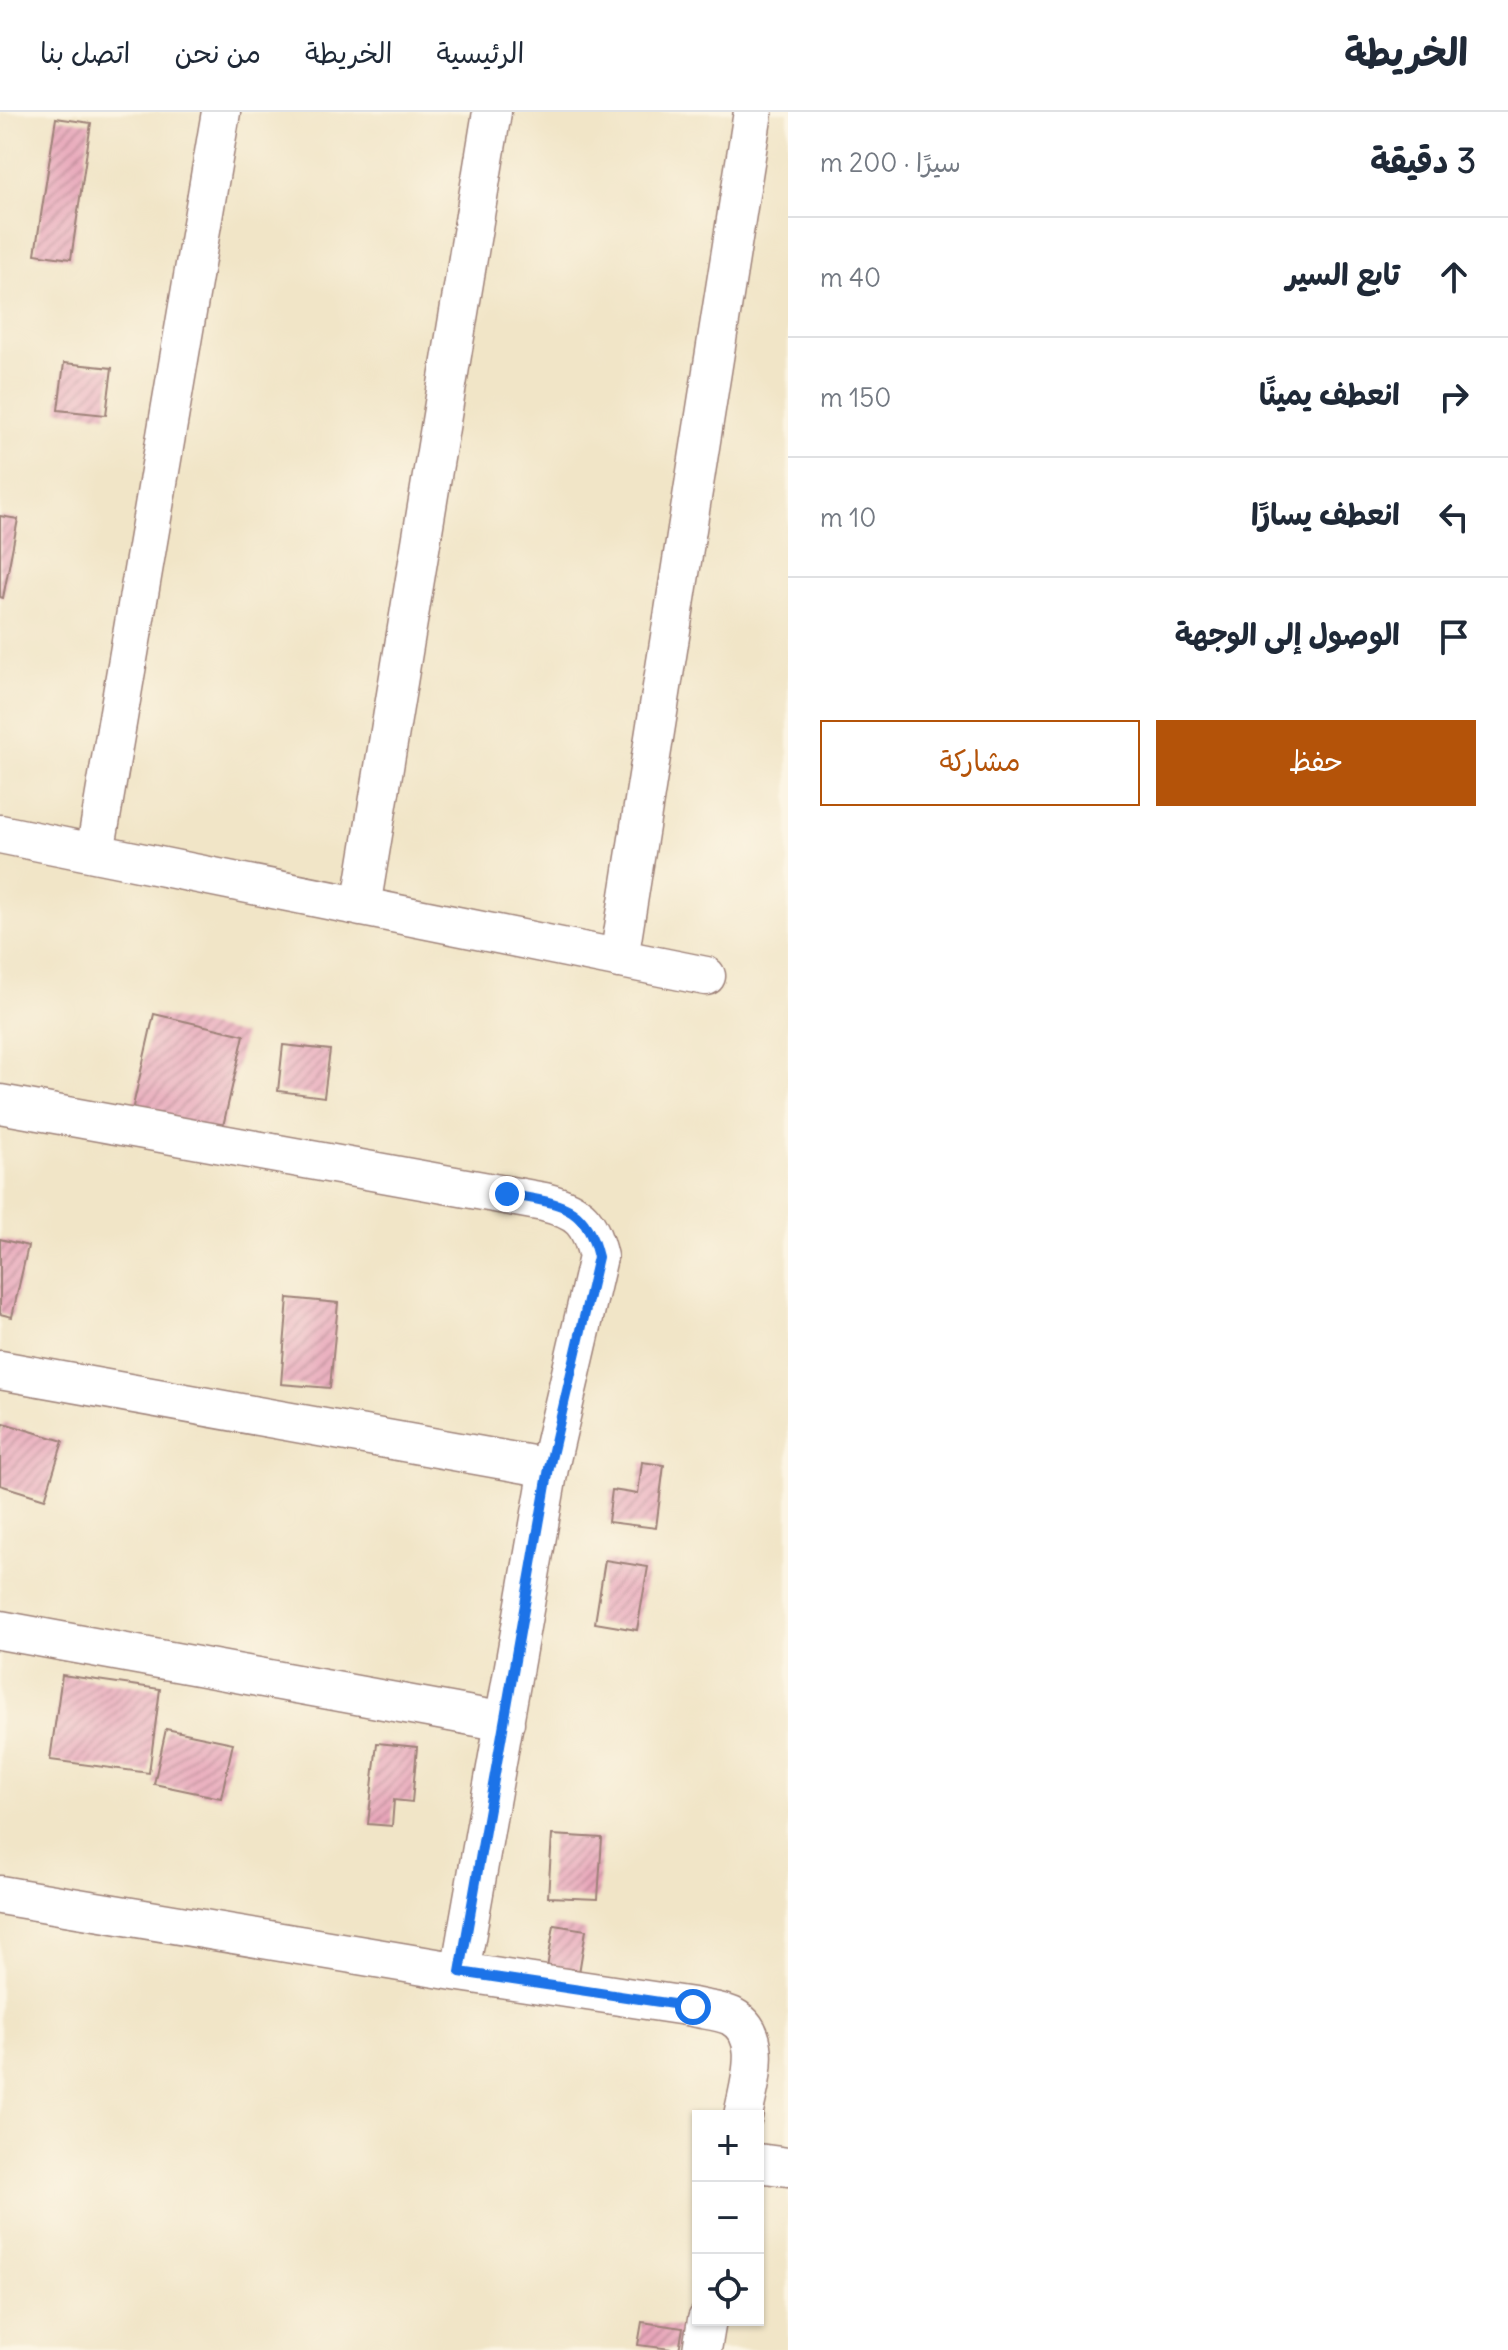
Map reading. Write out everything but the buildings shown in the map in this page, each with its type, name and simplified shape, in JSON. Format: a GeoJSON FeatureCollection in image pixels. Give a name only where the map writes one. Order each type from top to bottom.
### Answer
{"type":"FeatureCollection","features":[{"type":"Feature","properties":{"kind":"street"},"geometry":{"type":"LineString","coordinates":[[95,853],[221,112]]}},
{"type":"Feature","properties":{"kind":"street"},"geometry":{"type":"LineString","coordinates":[[361,907],[492,112]]}},
{"type":"Feature","properties":{"kind":"street"},"geometry":{"type":"LineString","coordinates":[[619,959],[753,112]]}},
{"type":"Feature","properties":{"kind":"street"},"geometry":{"type":"LineString","coordinates":[[0,834],[706,976]]}},
{"type":"Feature","properties":{"kind":"street"},"geometry":{"type":"LineString","coordinates":[[0,1104],[507,1194],[568,1208],[583,1219],[593,1235],[598,1257],[549,1468],[460,1972]]}},
{"type":"Feature","properties":{"kind":"street"},"geometry":{"type":"LineString","coordinates":[[0,1370],[549,1468]]}},
{"type":"Feature","properties":{"kind":"street"},"geometry":{"type":"LineString","coordinates":[[0,1630],[505,1722]]}},
{"type":"Feature","properties":{"kind":"street"},"geometry":{"type":"LineString","coordinates":[[0,1895],[460,1972],[693,2007],[730,2016],[748,2030],[754,2050],[744,2110]]}},
{"type":"Feature","properties":{"kind":"street"},"geometry":{"type":"LineString","coordinates":[[764,2164],[788,2167]]}},
{"type":"Feature","properties":{"kind":"street"},"geometry":{"type":"LineString","coordinates":[[702,2350],[706,2326]]}},
{"type":"Feature","properties":{"kind":"route"},"geometry":{"type":"LineString","coordinates":[[507,1194],[568,1208],[583,1219],[593,1235],[598,1257],[549,1468],[460,1972],[693,2007]]}}]}
